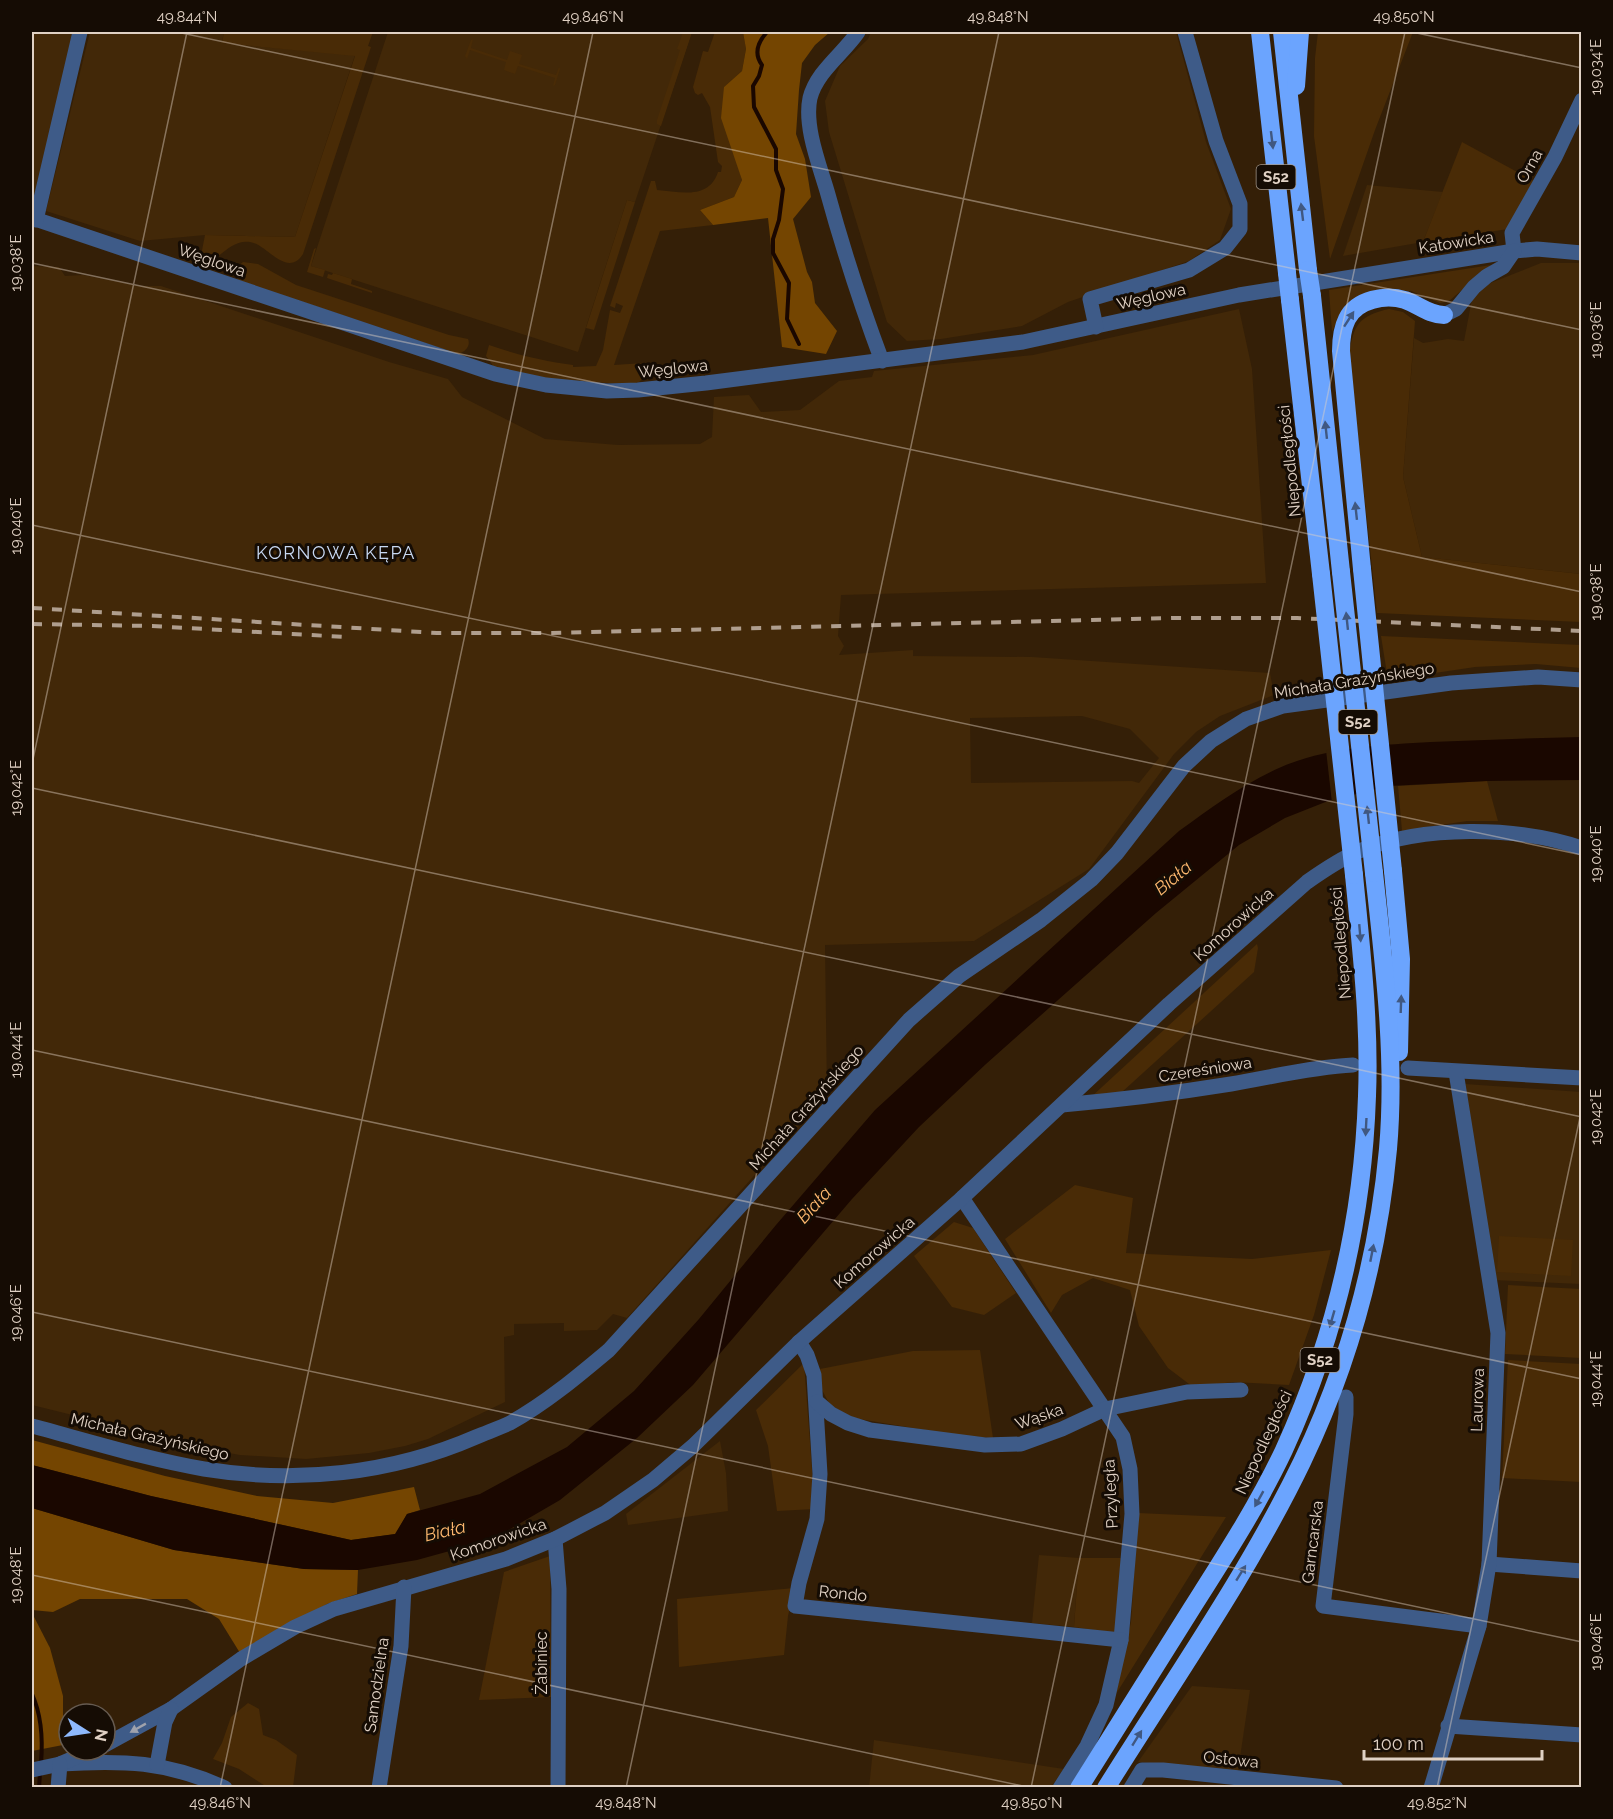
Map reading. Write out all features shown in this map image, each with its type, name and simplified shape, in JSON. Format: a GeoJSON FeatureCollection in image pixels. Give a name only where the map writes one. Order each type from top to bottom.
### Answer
{"type":"FeatureCollection","features":[{"type":"Feature","properties":{"kind":"highway"},"geometry":{"type":"LineString","coordinates":[[1249,32],[1265,81]]}},
{"type":"Feature","properties":{"kind":"highway","name":"Niepodległości"},"geometry":{"type":"LineString","coordinates":[[1079,1788],[1233,1544],[1284,1450],[1323,1352],[1339,1298],[1350,1249],[1364,1147],[1367,1052],[1354,874],[1260,32]]}},
{"type":"Feature","properties":{"kind":"highway","name":"S52"},"geometry":{"type":"LineString","coordinates":[[1106,1788],[1253,1554],[1302,1462],[1325,1410],[1353,1329],[1372,1255],[1382,1202],[1389,1125],[1386,1006],[1374,873],[1282,32]]}},
{"type":"Feature","properties":{"kind":"highway"},"geometry":{"type":"LineString","coordinates":[[1292,127],[1300,32]]}},
{"type":"Feature","properties":{"kind":"highway"},"geometry":{"type":"LineString","coordinates":[[1389,1125],[1396,1085],[1401,992],[1398,920],[1341,351],[1342,334],[1347,318],[1361,305],[1377,299],[1393,297],[1409,301],[1431,314],[1444,315]]}},
{"type":"Feature","properties":{"kind":"street"},"geometry":{"type":"LineString","coordinates":[[34,219],[80,32]]}},
{"type":"Feature","properties":{"kind":"street"},"geometry":{"type":"LineString","coordinates":[[858,32],[824,71],[810,98],[810,133],[852,281],[882,361]]}},
{"type":"Feature","properties":{"kind":"street"},"geometry":{"type":"LineString","coordinates":[[1096,327],[1090,299],[1189,270],[1225,248],[1240,229],[1240,204],[1216,141],[1185,32]]}},
{"type":"Feature","properties":{"kind":"street","name":"Orna"},"geometry":{"type":"LineString","coordinates":[[1514,251],[1512,233],[1554,157],[1581,100]]}},
{"type":"Feature","properties":{"kind":"street","name":"Węglowa"},"geometry":{"type":"LineString","coordinates":[[34,219],[495,374],[546,385],[607,391],[638,390],[1023,342],[1239,296],[1336,279]]}},
{"type":"Feature","properties":{"kind":"street","name":"Katowicka"},"geometry":{"type":"LineString","coordinates":[[1336,279],[1514,251],[1549,250],[1581,253]]}},
{"type":"Feature","properties":{"kind":"street"},"geometry":{"type":"LineString","coordinates":[[1444,315],[1456,309],[1474,287],[1487,276],[1503,267],[1514,251]]}},
{"type":"Feature","properties":{"kind":"street","name":"Michała Grażyńskiego"},"geometry":{"type":"LineString","coordinates":[[32,1426],[203,1469],[284,1476],[341,1473],[405,1462],[450,1448],[509,1423],[579,1376],[616,1343],[909,1020],[959,976],[1041,920],[1091,880],[1117,853],[1184,766],[1211,741],[1246,719],[1283,706],[1451,683],[1538,677],[1581,680]]}},
{"type":"Feature","properties":{"kind":"street","name":"Komorowicka"},"geometry":{"type":"LineString","coordinates":[[117,1739],[171,1709],[241,1659],[295,1626],[334,1609],[506,1558],[555,1539],[605,1513],[653,1480],[693,1446],[798,1342],[962,1198],[1169,1004],[1307,882],[1332,864],[1361,851],[1401,840],[1444,833],[1491,831],[1529,835],[1581,848]]}},
{"type":"Feature","properties":{"kind":"street","name":"Czereśniowa"},"geometry":{"type":"LineString","coordinates":[[1062,1105],[1148,1096],[1324,1067],[1353,1065]]}},
{"type":"Feature","properties":{"kind":"street"},"geometry":{"type":"LineString","coordinates":[[1408,1068],[1581,1078]]}},
{"type":"Feature","properties":{"kind":"street","name":"Laurowa"},"geometry":{"type":"LineString","coordinates":[[1431,1788],[1479,1626],[1489,1564],[1498,1333],[1456,1072]]}},
{"type":"Feature","properties":{"kind":"street","name":"Przyległa"},"geometry":{"type":"LineString","coordinates":[[962,1198],[1123,1437],[1130,1469],[1132,1514],[1121,1640],[1113,1682],[1100,1720],[1087,1746],[1060,1788]]}},
{"type":"Feature","properties":{"kind":"street","name":"Rondo"},"geometry":{"type":"LineString","coordinates":[[798,1342],[807,1355],[813,1375],[817,1402],[820,1473],[817,1519],[795,1606],[1121,1640]]}},
{"type":"Feature","properties":{"kind":"street","name":"Wąska"},"geometry":{"type":"LineString","coordinates":[[817,1402],[831,1414],[848,1423],[870,1430],[985,1445],[1021,1444],[1062,1429],[1105,1409],[1187,1392],[1241,1390]]}},
{"type":"Feature","properties":{"kind":"street","name":"Garncarska"},"geometry":{"type":"LineString","coordinates":[[1346,1397],[1323,1606],[1479,1626]]}},
{"type":"Feature","properties":{"kind":"street","name":"Żabiniec"},"geometry":{"type":"LineString","coordinates":[[555,1539],[559,1589],[558,1788]]}},
{"type":"Feature","properties":{"kind":"street"},"geometry":{"type":"LineString","coordinates":[[1489,1564],[1581,1571]]}},
{"type":"Feature","properties":{"kind":"street","name":"Samodzielna"},"geometry":{"type":"LineString","coordinates":[[379,1788],[402,1646],[404,1587]]}},
{"type":"Feature","properties":{"kind":"street"},"geometry":{"type":"LineString","coordinates":[[157,1765],[165,1722],[171,1709]]}},
{"type":"Feature","properties":{"kind":"street"},"geometry":{"type":"LineString","coordinates":[[1448,1726],[1581,1735]]}},
{"type":"Feature","properties":{"kind":"street"},"geometry":{"type":"LineString","coordinates":[[32,1770],[56,1765],[102,1761],[129,1762],[157,1765],[183,1772],[225,1788]]}},
{"type":"Feature","properties":{"kind":"street"},"geometry":{"type":"LineString","coordinates":[[56,1765],[63,1762]]}},
{"type":"Feature","properties":{"kind":"street"},"geometry":{"type":"LineString","coordinates":[[56,1765],[58,1788]]}},
{"type":"Feature","properties":{"kind":"street","name":"Ostowa"},"geometry":{"type":"LineString","coordinates":[[1131,1788],[1142,1770],[1163,1770],[1336,1788]]}},
{"type":"Feature","properties":{"kind":"shaded area"},"geometry":{"type":"Polygon","coordinates":[[[32,32],[76,32],[32,207],[32,32]]]}},
{"type":"Feature","properties":{"kind":"shaded area"},"geometry":{"type":"Polygon","coordinates":[[[90,32],[224,32],[222,43],[355,55],[295,237],[205,235],[140,241],[46,211],[90,32]]]}},
{"type":"Feature","properties":{"kind":"shaded area"},"geometry":{"type":"Polygon","coordinates":[[[224,32],[373,32],[368,46],[371,47],[303,254],[297,261],[284,262],[257,244],[243,242],[230,247],[212,261],[199,266],[205,235],[295,237],[355,56],[222,43],[224,32]]]}},
{"type":"Feature","properties":{"kind":"shaded area"},"geometry":{"type":"Polygon","coordinates":[[[388,32],[692,32],[635,202],[627,200],[578,352],[311,266],[388,32]]]}},
{"type":"Feature","properties":{"kind":"shaded area"},"geometry":{"type":"Polygon","coordinates":[[[683,32],[692,32],[661,126],[657,124],[657,120],[680,50],[677,49],[683,32]]]}},
{"type":"Feature","properties":{"kind":"shaded area"},"geometry":{"type":"Polygon","coordinates":[[[715,32],[743,32],[746,49],[742,71],[724,87],[736,159],[742,180],[734,197],[700,210],[713,225],[660,231],[614,365],[644,363],[644,377],[633,384],[561,381],[494,367],[486,356],[489,345],[551,362],[573,365],[573,367],[596,366],[603,350],[610,310],[620,313],[623,306],[616,303],[615,308],[610,306],[651,181],[655,181],[657,190],[684,193],[701,191],[714,181],[718,172],[721,172],[722,166],[718,162],[710,107],[702,93],[698,95],[695,93],[693,87],[703,51],[708,52],[715,32]]]}},
{"type":"Feature","properties":{"kind":"shaded area"},"geometry":{"type":"Polygon","coordinates":[[[743,32],[830,32],[815,45],[802,63],[796,134],[805,159],[811,197],[793,219],[807,272],[812,282],[815,303],[837,331],[826,354],[782,347],[768,218],[713,225],[700,210],[734,197],[742,180],[721,118],[724,87],[742,71],[746,49],[743,32]]]}},
{"type":"Feature","properties":{"kind":"shaded area"},"geometry":{"type":"Polygon","coordinates":[[[871,32],[1176,32],[1206,142],[1231,209],[1220,240],[1189,261],[1068,302],[1022,326],[941,339],[907,341],[887,322],[829,132],[825,101],[840,66],[868,39],[871,32]]]}},
{"type":"Feature","properties":{"kind":"shaded area"},"geometry":{"type":"Polygon","coordinates":[[[1318,32],[1413,32],[1375,130],[1330,259],[1314,136],[1315,58],[1318,32]]]}},
{"type":"Feature","properties":{"kind":"shaded area"},"geometry":{"type":"Polygon","coordinates":[[[473,39],[471,48],[507,60],[510,51],[522,55],[519,64],[556,75],[559,67],[555,85],[553,86],[555,78],[518,66],[515,74],[504,70],[506,62],[470,50],[467,59],[465,56],[473,39]]]}},
{"type":"Feature","properties":{"kind":"shaded area"},"geometry":{"type":"Polygon","coordinates":[[[1462,142],[1534,181],[1508,229],[1423,242],[1462,142]]]}},
{"type":"Feature","properties":{"kind":"shaded area"},"geometry":{"type":"Polygon","coordinates":[[[1367,185],[1443,192],[1423,242],[1343,256],[1367,185]]]}},
{"type":"Feature","properties":{"kind":"shaded area"},"geometry":{"type":"Polygon","coordinates":[[[627,200],[635,202],[594,330],[586,328],[627,200]]]}},
{"type":"Feature","properties":{"kind":"shaded area"},"geometry":{"type":"Polygon","coordinates":[[[316,248],[311,266],[325,270],[323,277],[307,272],[316,248]]]}},
{"type":"Feature","properties":{"kind":"shaded area"},"geometry":{"type":"Polygon","coordinates":[[[243,262],[258,264],[296,285],[449,335],[468,339],[468,346],[458,354],[238,280],[235,276],[235,269],[243,262]]]}},
{"type":"Feature","properties":{"kind":"shaded area"},"geometry":{"type":"Polygon","coordinates":[[[1541,263],[1581,263],[1581,574],[1422,557],[1403,477],[1414,338],[1423,343],[1448,339],[1464,341],[1472,299],[1488,284],[1541,263]]]}},
{"type":"Feature","properties":{"kind":"shaded area"},"geometry":{"type":"Polygon","coordinates":[[[1491,265],[1449,301],[1440,303],[1411,291],[1393,290],[1340,315],[1332,332],[1329,290],[1491,265]]]}},
{"type":"Feature","properties":{"kind":"shaded area"},"geometry":{"type":"Polygon","coordinates":[[[32,266],[59,267],[65,276],[83,275],[140,286],[161,286],[389,362],[448,379],[462,397],[545,439],[618,445],[700,444],[712,437],[714,397],[749,395],[761,412],[800,410],[839,381],[872,377],[874,371],[1033,355],[1239,309],[1252,369],[1266,583],[841,595],[838,636],[844,646],[839,655],[913,650],[913,656],[1032,657],[1270,673],[1274,695],[1220,716],[1196,732],[1174,754],[1089,869],[974,941],[825,945],[827,1094],[627,1318],[613,1314],[597,1330],[564,1331],[564,1323],[514,1324],[514,1335],[504,1337],[505,1402],[428,1439],[369,1453],[306,1459],[240,1455],[32,1405],[32,266]],[[1082,716],[970,718],[971,783],[1132,781],[1139,783],[1159,758],[1130,729],[1082,716]]]}},
{"type":"Feature","properties":{"kind":"shaded area"},"geometry":{"type":"Polygon","coordinates":[[[333,273],[352,279],[351,284],[372,291],[372,293],[327,278],[328,274],[333,273]]]}},
{"type":"Feature","properties":{"kind":"shaded area"},"geometry":{"type":"Polygon","coordinates":[[[1389,309],[1403,312],[1415,321],[1403,477],[1422,557],[1581,574],[1581,622],[1377,613],[1349,354],[1359,323],[1370,315],[1389,309]]]}},
{"type":"Feature","properties":{"kind":"shaded area"},"geometry":{"type":"Polygon","coordinates":[[[1381,636],[1581,645],[1581,668],[1536,664],[1475,667],[1388,680],[1381,636]]]}},
{"type":"Feature","properties":{"kind":"shaded area"},"geometry":{"type":"Polygon","coordinates":[[[1487,781],[1498,821],[1467,821],[1402,831],[1398,786],[1487,781]]]}},
{"type":"Feature","properties":{"kind":"shaded area"},"geometry":{"type":"Polygon","coordinates":[[[1257,944],[1254,972],[1122,1092],[1089,1099],[1257,944]]]}},
{"type":"Feature","properties":{"kind":"shaded area"},"geometry":{"type":"Polygon","coordinates":[[[1465,1084],[1581,1092],[1581,1284],[1493,1280],[1465,1084]]]}},
{"type":"Feature","properties":{"kind":"shaded area"},"geometry":{"type":"Polygon","coordinates":[[[1075,1185],[1133,1198],[1126,1253],[1252,1259],[1331,1250],[1314,1315],[1289,1385],[1233,1382],[1193,1387],[1168,1368],[1139,1326],[1130,1290],[1093,1278],[1062,1295],[1051,1313],[1005,1239],[1075,1185]]]}},
{"type":"Feature","properties":{"kind":"shaded area"},"geometry":{"type":"Polygon","coordinates":[[[954,1222],[973,1228],[1016,1293],[984,1315],[952,1307],[914,1256],[954,1222]]]}},
{"type":"Feature","properties":{"kind":"shaded area"},"geometry":{"type":"Polygon","coordinates":[[[1499,1236],[1573,1240],[1571,1276],[1497,1272],[1499,1236]]]}},
{"type":"Feature","properties":{"kind":"shaded area"},"geometry":{"type":"Polygon","coordinates":[[[1508,1285],[1581,1289],[1581,1358],[1505,1354],[1508,1285]]]}},
{"type":"Feature","properties":{"kind":"shaded area"},"geometry":{"type":"Polygon","coordinates":[[[980,1350],[993,1438],[955,1435],[853,1418],[830,1405],[822,1390],[820,1369],[913,1351],[980,1350]]]}},
{"type":"Feature","properties":{"kind":"shaded area"},"geometry":{"type":"Polygon","coordinates":[[[1508,1360],[1581,1364],[1581,1482],[1502,1478],[1508,1360]]]}},
{"type":"Feature","properties":{"kind":"shaded area"},"geometry":{"type":"Polygon","coordinates":[[[804,1363],[815,1509],[777,1511],[768,1446],[756,1410],[804,1363]]]}},
{"type":"Feature","properties":{"kind":"shaded area"},"geometry":{"type":"Polygon","coordinates":[[[32,1440],[165,1476],[257,1496],[333,1503],[414,1487],[420,1510],[407,1514],[396,1534],[351,1540],[151,1496],[32,1465],[32,1440]]]}},
{"type":"Feature","properties":{"kind":"shaded area"},"geometry":{"type":"Polygon","coordinates":[[[720,1441],[726,1473],[728,1511],[628,1525],[626,1514],[720,1441]]]}},
{"type":"Feature","properties":{"kind":"shaded area"},"geometry":{"type":"Polygon","coordinates":[[[32,1508],[174,1550],[304,1569],[358,1570],[357,1594],[327,1604],[240,1653],[219,1619],[187,1599],[80,1599],[53,1612],[32,1610],[32,1508]]]}},
{"type":"Feature","properties":{"kind":"shaded area"},"geometry":{"type":"Polygon","coordinates":[[[1138,1513],[1226,1517],[1116,1694],[1131,1622],[1138,1513]]]}},
{"type":"Feature","properties":{"kind":"shaded area"},"geometry":{"type":"Polygon","coordinates":[[[1039,1555],[1079,1558],[1074,1627],[1032,1623],[1039,1555]]]}},
{"type":"Feature","properties":{"kind":"shaded area"},"geometry":{"type":"Polygon","coordinates":[[[550,1556],[551,1697],[479,1700],[504,1572],[550,1556]]]}},
{"type":"Feature","properties":{"kind":"shaded area"},"geometry":{"type":"Polygon","coordinates":[[[1079,1558],[1121,1558],[1115,1633],[1074,1627],[1079,1558]]]}},
{"type":"Feature","properties":{"kind":"shaded area"},"geometry":{"type":"Polygon","coordinates":[[[794,1588],[788,1616],[784,1655],[679,1667],[677,1599],[794,1588]]]}},
{"type":"Feature","properties":{"kind":"shaded area"},"geometry":{"type":"Polygon","coordinates":[[[32,1613],[50,1648],[63,1702],[57,1702],[57,1746],[32,1751],[32,1613]]]}},
{"type":"Feature","properties":{"kind":"shaded area"},"geometry":{"type":"Polygon","coordinates":[[[1192,1686],[1250,1690],[1238,1771],[1138,1762],[1192,1686]]]}},
{"type":"Feature","properties":{"kind":"shaded area"},"geometry":{"type":"Polygon","coordinates":[[[248,1703],[259,1709],[263,1735],[276,1740],[297,1755],[293,1787],[267,1787],[239,1769],[213,1759],[222,1743],[231,1717],[248,1703]]]}},
{"type":"Feature","properties":{"kind":"shaded area"},"geometry":{"type":"Polygon","coordinates":[[[874,1740],[1064,1769],[1051,1787],[869,1788],[874,1740]]]}},
{"type":"Feature","properties":{"kind":"water","name":"Biała"},"geometry":{"type":"Polygon","coordinates":[[[1581,737],[1581,780],[1487,781],[1389,786],[1328,801],[1285,818],[1239,845],[1156,913],[986,1064],[919,1127],[852,1199],[693,1385],[637,1438],[560,1500],[493,1539],[417,1560],[358,1570],[304,1569],[174,1550],[32,1508],[32,1465],[151,1496],[351,1540],[395,1534],[407,1514],[480,1494],[567,1447],[634,1391],[699,1319],[875,1110],[1179,831],[1215,805],[1279,768],[1335,751],[1431,742],[1581,737]]]}},
{"type":"Feature","properties":{"kind":"pier"},"geometry":{"type":"Polygon","coordinates":[[[1348,747],[1354,798],[1332,803],[1326,750],[1348,747]]]}},
{"type":"Feature","properties":{"kind":"waterway"},"geometry":{"type":"LineString","coordinates":[[767,32],[757,52],[762,65],[753,86],[754,107],[776,149],[776,170],[783,189],[779,220],[773,239],[773,253],[789,283],[787,319],[799,344]]}},
{"type":"Feature","properties":{"kind":"waterway"},"geometry":{"type":"LineString","coordinates":[[32,1694],[41,1728],[41,1763]]}},
{"type":"Feature","properties":{"kind":"waterway"},"geometry":{"type":"LineString","coordinates":[[39,1788],[40,1773]]}},
{"type":"Feature","properties":{"kind":"railway"},"geometry":{"type":"LineString","coordinates":[[32,608],[437,633],[552,633],[1172,618],[1297,618],[1582,631]]}},
{"type":"Feature","properties":{"kind":"railway"},"geometry":{"type":"LineString","coordinates":[[32,624],[152,626],[346,637]]}},
{"type":"Feature","properties":{"kind":"district","name":"KORNOWA KĘPA"},"geometry":{"type":"Point","coordinates":[336,553]}}]}
